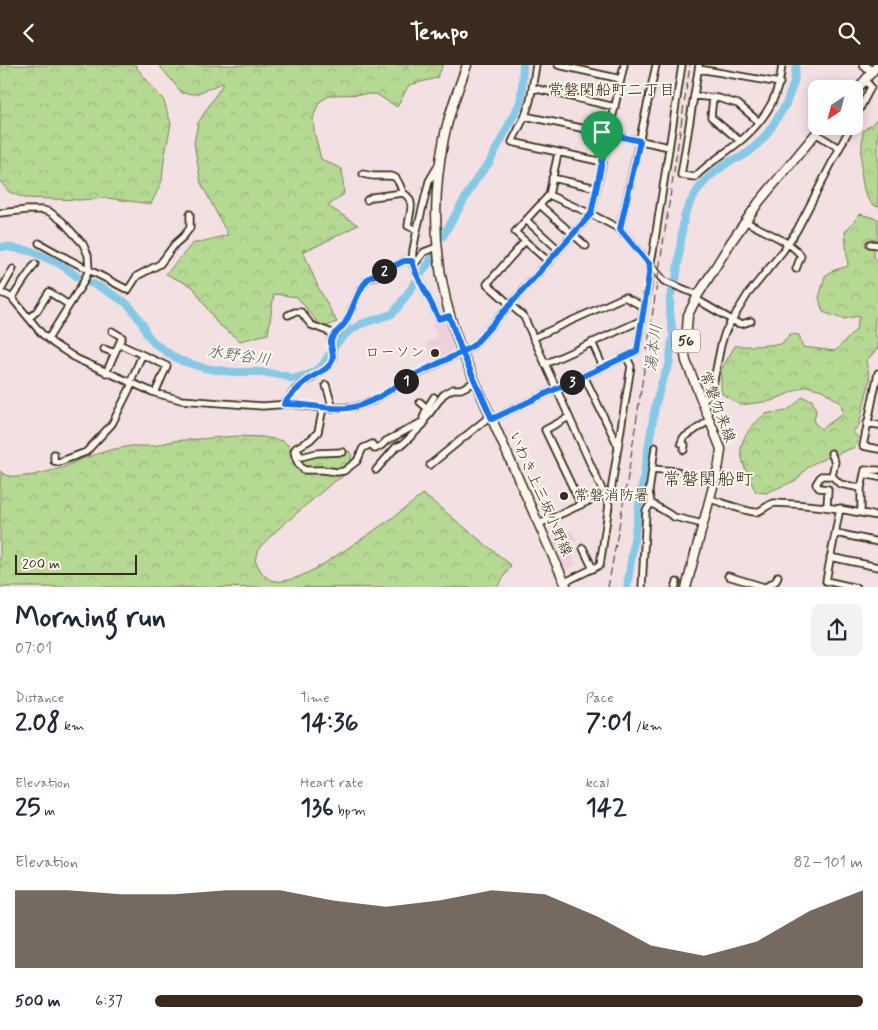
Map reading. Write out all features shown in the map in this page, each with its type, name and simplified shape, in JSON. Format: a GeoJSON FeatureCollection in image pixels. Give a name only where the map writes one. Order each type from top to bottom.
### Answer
{"type":"FeatureCollection","features":[{"type":"Feature","properties":{"kind":"main road","name":"いわき上三坂小野線"},"geometry":{"type":"LineString","coordinates":[[467,65],[449,115],[439,164],[436,198],[436,234],[441,277],[449,316],[462,352],[566,585]]}},
{"type":"Feature","properties":{"kind":"main road"},"geometry":{"type":"LineString","coordinates":[[863,83],[875,68],[864,65]]}},
{"type":"Feature","properties":{"kind":"main road","name":"常磐勿来線"},"geometry":{"type":"LineString","coordinates":[[686,587],[710,499],[721,449],[688,369],[685,355],[689,310],[745,221],[813,135]]}},
{"type":"Feature","properties":{"kind":"street"},"geometry":{"type":"LineString","coordinates":[[536,65],[530,101],[512,142],[602,162]]}},
{"type":"Feature","properties":{"kind":"street"},"geometry":{"type":"LineString","coordinates":[[558,65],[622,79]]}},
{"type":"Feature","properties":{"kind":"street"},"geometry":{"type":"LineString","coordinates":[[594,73],[596,65]]}},
{"type":"Feature","properties":{"kind":"street"},"geometry":{"type":"LineString","coordinates":[[13,269],[0,293],[12,298],[37,329],[48,339],[77,359],[155,393],[181,400],[263,406],[296,404],[333,409],[354,407],[373,401],[414,376],[474,345],[591,214],[624,65]]}},
{"type":"Feature","properties":{"kind":"street"},"geometry":{"type":"LineString","coordinates":[[620,229],[656,65]]}},
{"type":"Feature","properties":{"kind":"street"},"geometry":{"type":"LineString","coordinates":[[430,465],[491,418],[637,351],[682,65]]}},
{"type":"Feature","properties":{"kind":"street"},"geometry":{"type":"LineString","coordinates":[[780,83],[699,67],[681,175],[695,177],[715,159],[740,141],[760,122],[776,95],[780,83],[782,65]]}},
{"type":"Feature","properties":{"kind":"street"},"geometry":{"type":"LineString","coordinates":[[863,103],[871,87],[866,80]]}},
{"type":"Feature","properties":{"kind":"street"},"geometry":{"type":"LineString","coordinates":[[533,88],[615,107]]}},
{"type":"Feature","properties":{"kind":"street"},"geometry":{"type":"LineString","coordinates":[[695,96],[714,97],[738,104],[760,122]]}},
{"type":"Feature","properties":{"kind":"street"},"geometry":{"type":"LineString","coordinates":[[714,97],[711,117],[740,141]]}},
{"type":"Feature","properties":{"kind":"street"},"geometry":{"type":"LineString","coordinates":[[525,116],[669,147]]}},
{"type":"Feature","properties":{"kind":"street"},"geometry":{"type":"LineString","coordinates":[[818,135],[839,148]]}},
{"type":"Feature","properties":{"kind":"street"},"geometry":{"type":"LineString","coordinates":[[702,401],[712,390],[725,332],[748,294],[788,244],[804,219],[846,135]]}},
{"type":"Feature","properties":{"kind":"street"},"geometry":{"type":"LineString","coordinates":[[548,262],[515,232],[549,195],[558,153]]}},
{"type":"Feature","properties":{"kind":"street"},"geometry":{"type":"LineString","coordinates":[[439,164],[429,181],[416,230],[413,263],[439,319],[449,316]]}},
{"type":"Feature","properties":{"kind":"street"},"geometry":{"type":"LineString","coordinates":[[363,174],[392,176],[398,180],[403,193],[408,196],[412,204],[408,226],[416,230]]}},
{"type":"Feature","properties":{"kind":"street"},"geometry":{"type":"LineString","coordinates":[[552,178],[597,188]]}},
{"type":"Feature","properties":{"kind":"street"},"geometry":{"type":"LineString","coordinates":[[367,200],[372,197],[403,193]]}},
{"type":"Feature","properties":{"kind":"street"},"geometry":{"type":"LineString","coordinates":[[549,195],[620,229],[658,275],[667,282],[697,297],[737,323],[742,324],[752,321]]}},
{"type":"Feature","properties":{"kind":"street"},"geometry":{"type":"LineString","coordinates":[[540,205],[586,246]]}},
{"type":"Feature","properties":{"kind":"street"},"geometry":{"type":"LineString","coordinates":[[0,213],[37,210],[50,212],[62,221],[86,249],[89,270],[48,339]]}},
{"type":"Feature","properties":{"kind":"street"},"geometry":{"type":"LineString","coordinates":[[39,243],[128,290],[137,276],[160,264],[183,237],[190,228],[190,214]]}},
{"type":"Feature","properties":{"kind":"street"},"geometry":{"type":"LineString","coordinates":[[526,220],[559,250]]}},
{"type":"Feature","properties":{"kind":"street"},"geometry":{"type":"LineString","coordinates":[[745,221],[788,244],[798,252],[801,256],[796,269]]}},
{"type":"Feature","properties":{"kind":"street"},"geometry":{"type":"LineString","coordinates":[[525,241],[487,284],[524,317],[609,505],[600,565],[566,585]]}},
{"type":"Feature","properties":{"kind":"street"},"geometry":{"type":"LineString","coordinates":[[870,244],[878,245]]}},
{"type":"Feature","properties":{"kind":"street"},"geometry":{"type":"LineString","coordinates":[[413,263],[424,252],[437,247]]}},
{"type":"Feature","properties":{"kind":"street"},"geometry":{"type":"LineString","coordinates":[[284,404],[296,389],[329,366],[333,354],[331,339],[345,324],[360,290],[367,280],[404,261],[413,263]]}},
{"type":"Feature","properties":{"kind":"street"},"geometry":{"type":"LineString","coordinates":[[12,298],[34,264]]}},
{"type":"Feature","properties":{"kind":"street"},"geometry":{"type":"LineString","coordinates":[[29,318],[37,311],[48,292],[69,305]]}},
{"type":"Feature","properties":{"kind":"street"},"geometry":{"type":"LineString","coordinates":[[533,338],[624,297],[644,307]]}},
{"type":"Feature","properties":{"kind":"street"},"geometry":{"type":"LineString","coordinates":[[288,315],[301,312],[311,325],[334,334]]}},
{"type":"Feature","properties":{"kind":"street"},"geometry":{"type":"LineString","coordinates":[[545,363],[642,320]]}},
{"type":"Feature","properties":{"kind":"street"},"geometry":{"type":"LineString","coordinates":[[106,373],[122,337],[112,331]]}},
{"type":"Feature","properties":{"kind":"street"},"geometry":{"type":"LineString","coordinates":[[592,342],[603,367]]}},
{"type":"Feature","properties":{"kind":"street"},"geometry":{"type":"LineString","coordinates":[[119,344],[167,366],[155,393]]}},
{"type":"Feature","properties":{"kind":"street"},"geometry":{"type":"LineString","coordinates":[[104,349],[115,353]]}},
{"type":"Feature","properties":{"kind":"street"},"geometry":{"type":"LineString","coordinates":[[54,455],[54,461],[59,462],[86,452],[112,424],[142,355]]}},
{"type":"Feature","properties":{"kind":"street"},"geometry":{"type":"LineString","coordinates":[[539,524],[611,491],[631,366],[626,357]]}},
{"type":"Feature","properties":{"kind":"street"},"geometry":{"type":"LineString","coordinates":[[878,373],[876,399],[863,446],[878,449]]}},
{"type":"Feature","properties":{"kind":"street"},"geometry":{"type":"LineString","coordinates":[[584,376],[618,446]]}},
{"type":"Feature","properties":{"kind":"street"},"geometry":{"type":"LineString","coordinates":[[376,470],[396,447],[403,444],[424,424],[424,421],[443,395],[453,389],[461,389],[475,383]]}},
{"type":"Feature","properties":{"kind":"street"},"geometry":{"type":"LineString","coordinates":[[326,385],[333,409]]}},
{"type":"Feature","properties":{"kind":"street"},"geometry":{"type":"LineString","coordinates":[[424,421],[423,418],[427,408],[434,397]]}},
{"type":"Feature","properties":{"kind":"street"},"geometry":{"type":"LineString","coordinates":[[420,402],[427,408]]}},
{"type":"Feature","properties":{"kind":"street"},"geometry":{"type":"LineString","coordinates":[[323,408],[318,432],[294,451],[299,465],[304,470],[344,471],[355,463],[364,448],[372,444],[375,449],[424,421]]}},
{"type":"Feature","properties":{"kind":"street"},"geometry":{"type":"LineString","coordinates":[[569,417],[545,430],[580,505]]}},
{"type":"Feature","properties":{"kind":"street"},"geometry":{"type":"LineString","coordinates":[[684,450],[685,445],[680,443],[682,438],[710,420]]}},
{"type":"Feature","properties":{"kind":"street"},"geometry":{"type":"LineString","coordinates":[[868,423],[878,425]]}},
{"type":"Feature","properties":{"kind":"street"},"geometry":{"type":"LineString","coordinates":[[642,587],[646,511],[651,503],[649,492],[655,447]]}},
{"type":"Feature","properties":{"kind":"street"},"geometry":{"type":"LineString","coordinates":[[296,448],[301,457],[317,453],[343,452]]}},
{"type":"Feature","properties":{"kind":"street"},"geometry":{"type":"LineString","coordinates":[[831,453],[835,462],[832,476]]}},
{"type":"Feature","properties":{"kind":"street"},"geometry":{"type":"LineString","coordinates":[[652,469],[677,471]]}},
{"type":"Feature","properties":{"kind":"street"},"geometry":{"type":"LineString","coordinates":[[860,513],[861,488],[865,470],[878,470]]}},
{"type":"Feature","properties":{"kind":"street"},"geometry":{"type":"LineString","coordinates":[[864,474],[878,477]]}},
{"type":"Feature","properties":{"kind":"street"},"geometry":{"type":"LineString","coordinates":[[828,507],[828,489],[819,488],[816,484],[821,477],[832,476]]}},
{"type":"Feature","properties":{"kind":"street"},"geometry":{"type":"LineString","coordinates":[[832,476],[840,484],[861,488]]}},
{"type":"Feature","properties":{"kind":"street"},"geometry":{"type":"LineString","coordinates":[[710,499],[752,512],[761,510],[774,503],[840,508],[878,516]]}},
{"type":"Feature","properties":{"kind":"street"},"geometry":{"type":"LineString","coordinates":[[651,503],[674,517],[703,524]]}},
{"type":"Feature","properties":{"kind":"street"},"geometry":{"type":"LineString","coordinates":[[840,508],[826,581],[856,587]]}},
{"type":"Feature","properties":{"kind":"street"},"geometry":{"type":"LineString","coordinates":[[836,533],[878,542]]}},
{"type":"Feature","properties":{"kind":"street"},"geometry":{"type":"LineString","coordinates":[[584,548],[592,569]]}},
{"type":"Feature","properties":{"kind":"street"},"geometry":{"type":"LineString","coordinates":[[830,557],[878,567]]}},
{"type":"Feature","properties":{"kind":"street"},"geometry":{"type":"LineString","coordinates":[[728,576],[764,587],[776,581],[778,576]]}},
{"type":"Feature","properties":{"kind":"shaded area"},"geometry":{"type":"Polygon","coordinates":[[[445,322],[453,354],[435,363],[426,343],[437,338],[432,324],[445,322]]]}},
{"type":"Feature","properties":{"kind":"shaded area"},"geometry":{"type":"Polygon","coordinates":[[[572,530],[577,541],[568,546],[576,565],[565,570],[552,539],[572,530]]]}},
{"type":"Feature","properties":{"kind":"green space"},"geometry":{"type":"Polygon","coordinates":[[[0,65],[136,65],[164,101],[171,124],[162,181],[151,204],[107,198],[80,200],[24,198],[9,192],[0,181],[0,65]]]}},
{"type":"Feature","properties":{"kind":"green space"},"geometry":{"type":"Polygon","coordinates":[[[159,65],[443,65],[437,78],[409,85],[397,107],[376,94],[331,95],[319,102],[313,118],[314,131],[321,159],[342,169],[344,194],[328,206],[358,225],[303,251],[318,287],[337,322],[322,328],[297,297],[274,294],[268,334],[240,341],[217,323],[193,287],[166,274],[192,244],[228,235],[201,183],[194,143],[198,123],[224,82],[196,94],[182,93],[159,65]]]}},
{"type":"Feature","properties":{"kind":"green space"},"geometry":{"type":"Polygon","coordinates":[[[878,119],[878,207],[866,195],[863,185],[861,161],[863,131],[878,119]]]}},
{"type":"Feature","properties":{"kind":"green space"},"geometry":{"type":"Polygon","coordinates":[[[860,214],[878,219],[878,240],[874,239],[874,258],[878,261],[878,317],[875,318],[874,331],[878,340],[878,348],[866,361],[870,379],[859,425],[853,432],[858,438],[855,447],[814,463],[797,480],[766,493],[756,492],[749,478],[741,452],[745,436],[753,425],[766,414],[787,410],[802,397],[812,400],[816,411],[814,422],[821,429],[843,414],[841,403],[822,390],[806,386],[771,401],[740,405],[721,393],[721,370],[735,346],[781,344],[790,334],[799,335],[803,347],[835,351],[856,330],[859,316],[843,319],[823,312],[819,298],[825,276],[832,271],[848,266],[845,232],[860,214]]]}},
{"type":"Feature","properties":{"kind":"green space"},"geometry":{"type":"Polygon","coordinates":[[[237,436],[263,437],[283,441],[298,453],[310,457],[349,451],[352,456],[348,470],[343,476],[277,530],[260,547],[255,560],[262,573],[269,579],[283,581],[299,577],[315,569],[385,523],[423,494],[511,565],[498,587],[0,587],[0,471],[5,475],[17,477],[34,475],[62,468],[81,459],[110,450],[131,446],[154,446],[173,441],[237,436]]]}},
{"type":"Feature","properties":{"kind":"waterway","name":"水野谷川"},"geometry":{"type":"LineString","coordinates":[[443,236],[477,178],[489,163],[520,103],[523,65]]}},
{"type":"Feature","properties":{"kind":"waterway","name":"湯本川"},"geometry":{"type":"LineString","coordinates":[[627,587],[655,407],[662,381],[669,365],[673,335],[670,297],[676,280],[684,217],[699,188],[710,176],[730,161],[749,152],[763,139],[786,104],[794,82],[796,65]]}},
{"type":"Feature","properties":{"kind":"waterway","name":"水野谷川"},"geometry":{"type":"LineString","coordinates":[[0,247],[31,251],[62,265],[79,278],[100,287],[125,302],[132,309],[154,343],[182,361],[204,368],[232,372],[262,372],[286,376],[292,379],[310,374],[322,366],[336,344],[347,333],[361,324],[392,314],[432,258]]}},
{"type":"Feature","properties":{"kind":"railway"},"geometry":{"type":"LineString","coordinates":[[608,587],[628,476],[690,65]]}},
{"type":"Feature","properties":{"kind":"place","name":"ローソン"},"geometry":{"type":"Point","coordinates":[435,353]}},
{"type":"Feature","properties":{"kind":"place","name":"常磐消防署"},"geometry":{"type":"Point","coordinates":[564,496]}},
{"type":"Feature","properties":{"kind":"district","name":"常磐関船町二丁目"},"geometry":{"type":"Point","coordinates":[611,90]}},
{"type":"Feature","properties":{"kind":"district","name":"常磐関船町"},"geometry":{"type":"Point","coordinates":[708,480]}},
{"type":"Feature","properties":{"kind":"route"},"geometry":{"type":"LineString","coordinates":[[602,162],[591,214],[474,345],[462,352],[414,376],[373,401],[364,404],[333,409],[284,404],[296,389],[329,366],[333,357],[331,339],[345,324],[360,290],[367,280],[404,261],[412,261],[439,319],[449,316],[462,352],[492,419],[637,351],[650,265],[620,229],[640,141],[609,134],[602,162]]}}]}
